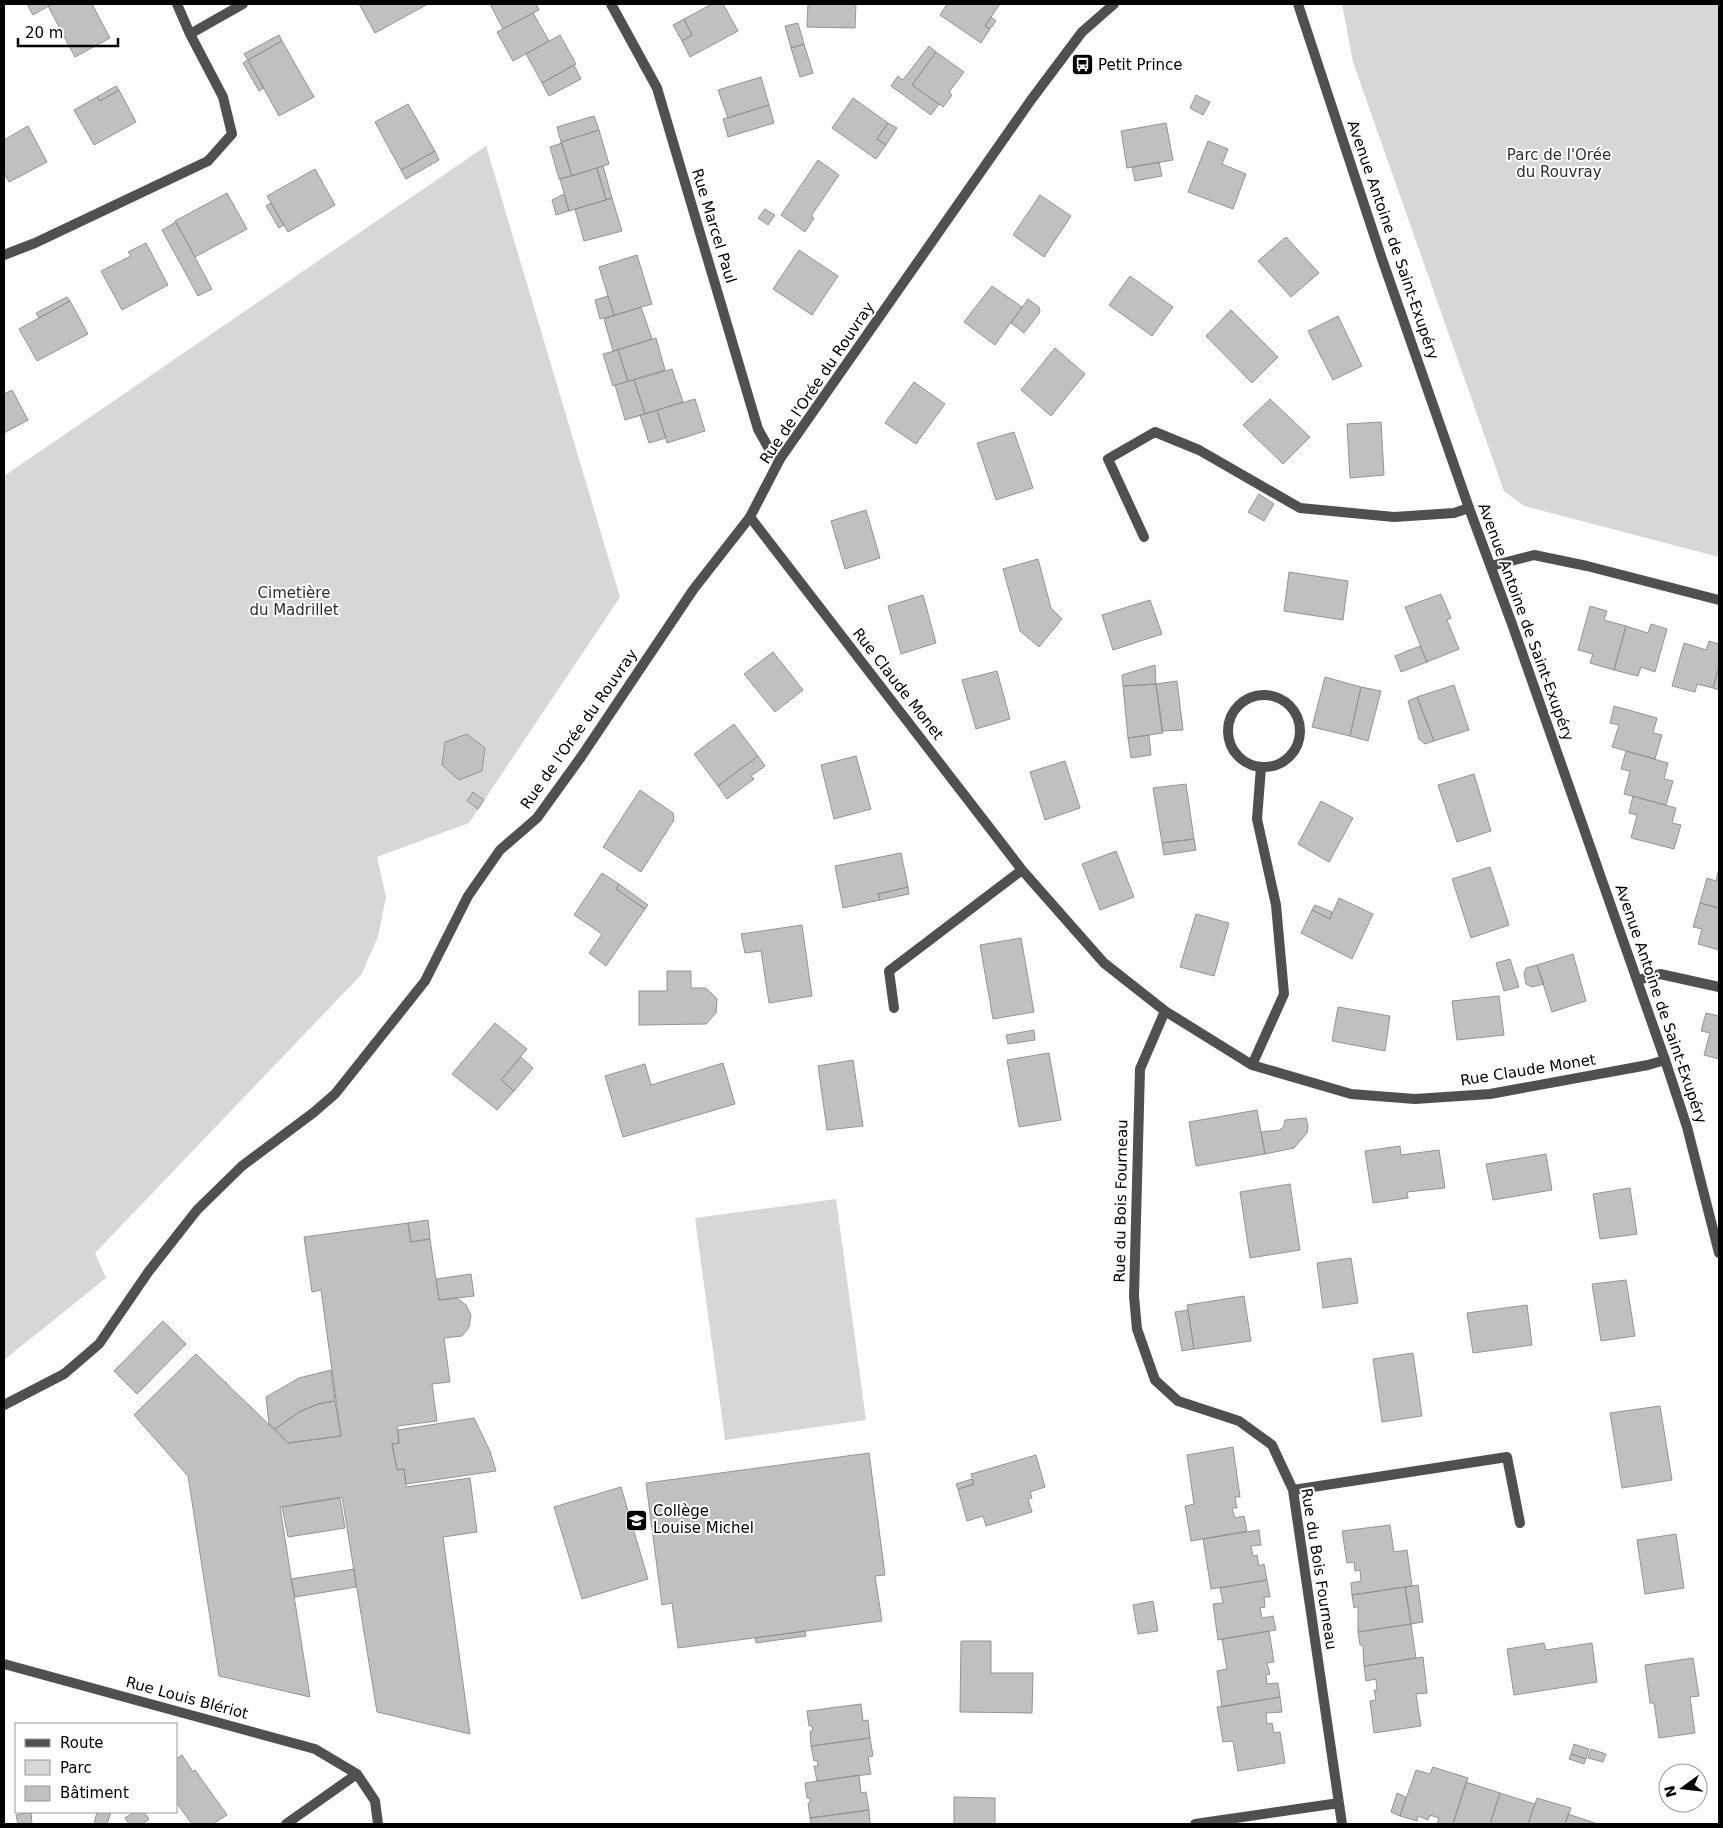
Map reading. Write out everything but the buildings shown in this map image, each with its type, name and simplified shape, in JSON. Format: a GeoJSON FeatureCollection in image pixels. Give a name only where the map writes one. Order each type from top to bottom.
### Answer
{"type":"FeatureCollection","features":[{"type":"Feature","properties":{"kind":"street"},"geometry":{"type":"LineString","coordinates":[[4,255],[35,243],[208,160],[232,134],[223,97],[190,34],[177,4]]}},
{"type":"Feature","properties":{"kind":"street"},"geometry":{"type":"LineString","coordinates":[[190,34],[244,4]]}},
{"type":"Feature","properties":{"kind":"street","name":"Rue Marcel Paul"},"geometry":{"type":"LineString","coordinates":[[611,4],[656,88],[758,430],[768,447],[780,459]]}},
{"type":"Feature","properties":{"kind":"street","name":"Rue de l'Orée du Rouvray"},"geometry":{"type":"LineString","coordinates":[[4,1405],[64,1374],[99,1344],[149,1271],[197,1210],[242,1166],[336,1094],[425,981],[468,896],[500,850],[537,818],[582,757],[694,590],[750,518],[780,459],[1031,100],[1082,32],[1114,4]]}},
{"type":"Feature","properties":{"kind":"street","name":"Avenue Antoine de Saint-Exupéry"},"geometry":{"type":"LineString","coordinates":[[1298,4],[1469,508],[1638,980],[1688,1127],[1719,1253]]}},
{"type":"Feature","properties":{"kind":"street"},"geometry":{"type":"LineString","coordinates":[[1144,537],[1108,459],[1155,432],[1199,450],[1300,508],[1394,517],[1454,513],[1469,508]]}},
{"type":"Feature","properties":{"kind":"street","name":"Rue Claude Monet"},"geometry":{"type":"LineString","coordinates":[[750,518],[1022,870],[1104,963],[1165,1011],[1252,1065],[1351,1094],[1415,1099],[1490,1094],[1648,1065],[1665,1060]]}},
{"type":"Feature","properties":{"kind":"street"},"geometry":{"type":"LineString","coordinates":[[1491,566],[1534,555],[1587,566],[1719,600]]}},
{"type":"Feature","properties":{"kind":"street"},"geometry":{"type":"LineString","coordinates":[[1258,694],[1282,699],[1298,717],[1300,729],[1298,741],[1293,752],[1284,761],[1273,766],[1261,767],[1250,764],[1240,758],[1232,749],[1228,732],[1231,715],[1238,705],[1247,698],[1258,694]]}},
{"type":"Feature","properties":{"kind":"street"},"geometry":{"type":"LineString","coordinates":[[1252,1065],[1284,994],[1276,905],[1257,819],[1261,767]]}},
{"type":"Feature","properties":{"kind":"street"},"geometry":{"type":"LineString","coordinates":[[894,1008],[888,971],[1022,870]]}},
{"type":"Feature","properties":{"kind":"street"},"geometry":{"type":"LineString","coordinates":[[1638,980],[1660,974],[1719,987]]}},
{"type":"Feature","properties":{"kind":"street","name":"Rue du Bois Fourneau"},"geometry":{"type":"LineString","coordinates":[[1165,1011],[1140,1069],[1134,1296],[1137,1328],[1154,1380],[1178,1401],[1238,1421],[1272,1445],[1293,1490],[1342,1824]]}},
{"type":"Feature","properties":{"kind":"street"},"geometry":{"type":"LineString","coordinates":[[1293,1490],[1507,1457],[1520,1523]]}},
{"type":"Feature","properties":{"kind":"street","name":"Rue Louis Blériot"},"geometry":{"type":"LineString","coordinates":[[4,1664],[315,1749],[357,1774]]}},
{"type":"Feature","properties":{"kind":"street"},"geometry":{"type":"LineString","coordinates":[[286,1824],[357,1774],[375,1801],[378,1824]]}},
{"type":"Feature","properties":{"kind":"street"},"geometry":{"type":"LineString","coordinates":[[1195,1824],[1339,1803]]}},
{"type":"Feature","properties":{"kind":"green space","name":"Parc de l'Orée du Rouvray"},"geometry":{"type":"Polygon","coordinates":[[[1342,4],[1719,4],[1719,557],[1524,506],[1504,491],[1353,62],[1342,4]]]}},
{"type":"Feature","properties":{"kind":"green space","name":"Cimetière du Madrillet"},"geometry":{"type":"Polygon","coordinates":[[[486,146],[620,597],[469,823],[377,857],[386,897],[378,937],[361,975],[95,1253],[106,1278],[4,1360],[4,476],[486,146]]]}},
{"type":"Feature","properties":{"kind":"green space"},"geometry":{"type":"Polygon","coordinates":[[[836,1199],[866,1420],[725,1440],[695,1218],[836,1199]]]}},
{"type":"Feature","properties":{"kind":"place","name":"Petit Prince"},"geometry":{"type":"Point","coordinates":[1082,65]}},
{"type":"Feature","properties":{"kind":"place","name":"Collège Louise Michel"},"geometry":{"type":"Point","coordinates":[637,1520]}}]}
